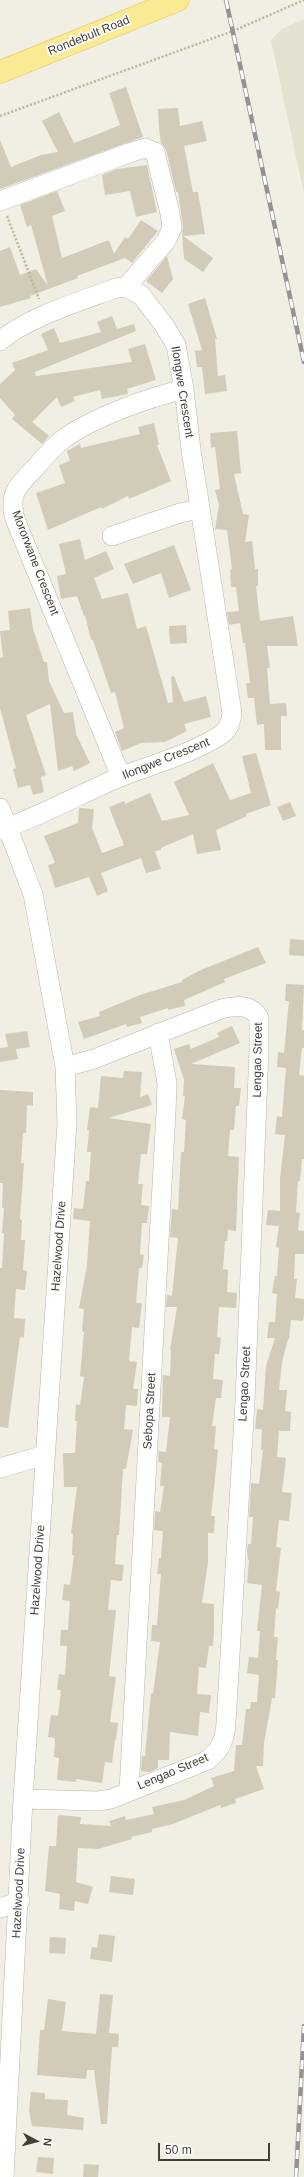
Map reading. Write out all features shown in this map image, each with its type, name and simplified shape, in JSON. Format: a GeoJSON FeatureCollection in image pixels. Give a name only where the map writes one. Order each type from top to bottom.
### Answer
{"type":"FeatureCollection","features":[{"type":"Feature","properties":{"kind":"main road","name":"Rondebult Road"},"geometry":{"type":"LineString","coordinates":[[0,72],[178,0]]}},
{"type":"Feature","properties":{"kind":"street"},"geometry":{"type":"LineString","coordinates":[[0,201],[129,152],[145,148],[155,152],[170,213],[172,228],[166,241],[126,287],[116,288],[46,316],[13,331],[0,341]]}},
{"type":"Feature","properties":{"kind":"street","name":"Ilongwe Crescent"},"geometry":{"type":"LineString","coordinates":[[4,829],[121,777],[179,755],[219,736],[226,731],[231,722],[232,713],[178,356],[171,335],[141,295],[126,287]]}},
{"type":"Feature","properties":{"kind":"street","name":"Mororwane Crescent"},"geometry":{"type":"LineString","coordinates":[[121,777],[15,519],[12,501],[19,485],[65,438],[94,422],[143,402],[184,389]]}},
{"type":"Feature","properties":{"kind":"street"},"geometry":{"type":"LineString","coordinates":[[112,536],[180,513],[200,509]]}},
{"type":"Feature","properties":{"kind":"street","name":"Hazelwood Drive"},"geometry":{"type":"LineString","coordinates":[[0,808],[4,829],[33,894],[65,1068],[67,1123],[24,1799],[20,1901],[3,2146],[4,2177]]}},
{"type":"Feature","properties":{"kind":"street","name":"Lengao Street"},"geometry":{"type":"LineString","coordinates":[[24,1799],[98,1801],[112,1799],[208,1760],[218,1752],[225,1734],[245,1393],[260,1024],[257,1014],[251,1009],[233,1007],[221,1009],[94,1059],[65,1068]]}},
{"type":"Feature","properties":{"kind":"street","name":"Sebopa Street"},"geometry":{"type":"LineString","coordinates":[[129,1791],[166,1112],[167,1083],[158,1033]]}},
{"type":"Feature","properties":{"kind":"street"},"geometry":{"type":"LineString","coordinates":[[0,1468],[45,1456]]}},
{"type":"Feature","properties":{"kind":"street"},"geometry":{"type":"LineString","coordinates":[[0,1908],[20,1901]]}},
{"type":"Feature","properties":{"kind":"path"},"geometry":{"type":"LineString","coordinates":[[0,116],[233,31],[304,0]]}},
{"type":"Feature","properties":{"kind":"path"},"geometry":{"type":"LineString","coordinates":[[0,201],[46,316]]}},
{"type":"Feature","properties":{"kind":"shaded area"},"geometry":{"type":"Polygon","coordinates":[[[304,19],[304,194],[271,40],[282,29],[304,19]]]}},
{"type":"Feature","properties":{"kind":"building"},"geometry":{"type":"Polygon","coordinates":[[[126,87],[143,137],[0,189],[0,140],[11,167],[41,155],[58,152],[42,121],[59,112],[74,143],[98,134],[120,125],[109,93],[126,87]]]}},
{"type":"Feature","properties":{"kind":"building"},"geometry":{"type":"Polygon","coordinates":[[[178,108],[180,126],[202,121],[207,141],[184,146],[193,192],[198,192],[205,234],[183,236],[213,258],[203,272],[184,259],[182,233],[183,227],[178,192],[176,192],[166,149],[161,143],[158,109],[178,108]]]}},
{"type":"Feature","properties":{"kind":"building"},"geometry":{"type":"Polygon","coordinates":[[[147,165],[157,212],[136,217],[130,191],[105,195],[102,175],[117,169],[147,165]]]}},
{"type":"Feature","properties":{"kind":"building"},"geometry":{"type":"Polygon","coordinates":[[[57,191],[65,211],[52,216],[62,258],[109,240],[114,254],[125,237],[128,239],[141,220],[158,231],[132,263],[125,258],[30,296],[31,298],[0,307],[0,251],[10,247],[20,275],[36,269],[48,286],[31,225],[27,227],[20,205],[57,191]]]}},
{"type":"Feature","properties":{"kind":"building"},"geometry":{"type":"Polygon","coordinates":[[[167,256],[173,279],[162,293],[146,281],[167,256]]]}},
{"type":"Feature","properties":{"kind":"building"},"geometry":{"type":"Polygon","coordinates":[[[205,298],[217,339],[215,339],[218,376],[225,375],[227,391],[205,394],[202,367],[197,367],[195,351],[202,350],[188,304],[205,298]]]}},
{"type":"Feature","properties":{"kind":"building"},"geometry":{"type":"Polygon","coordinates":[[[112,316],[117,329],[134,324],[136,331],[35,372],[36,376],[132,362],[128,349],[145,344],[156,380],[127,389],[128,394],[102,399],[100,390],[73,397],[75,401],[61,407],[57,397],[32,422],[49,436],[42,444],[12,419],[15,415],[0,398],[0,384],[15,370],[12,363],[48,350],[41,334],[54,328],[60,343],[101,332],[97,322],[112,316]]]}},
{"type":"Feature","properties":{"kind":"building"},"geometry":{"type":"Polygon","coordinates":[[[154,423],[159,445],[157,445],[171,481],[129,499],[128,496],[102,509],[101,507],[48,530],[36,493],[65,483],[59,465],[70,461],[67,451],[80,444],[81,448],[140,434],[138,427],[154,423]]]}},
{"type":"Feature","properties":{"kind":"building"},"geometry":{"type":"Polygon","coordinates":[[[237,431],[241,473],[234,474],[243,514],[249,515],[245,542],[252,541],[255,569],[258,569],[258,586],[256,586],[260,621],[293,616],[298,646],[267,646],[270,668],[267,668],[270,704],[286,703],[287,716],[281,716],[281,750],[265,750],[264,724],[257,725],[254,698],[248,698],[246,683],[250,683],[245,643],[243,643],[240,623],[229,625],[227,612],[239,611],[236,587],[231,587],[230,570],[232,569],[227,530],[215,529],[219,505],[215,490],[220,489],[215,447],[211,448],[210,433],[237,431]]]}},
{"type":"Feature","properties":{"kind":"building"},"geometry":{"type":"Polygon","coordinates":[[[80,539],[85,560],[106,551],[114,569],[94,578],[102,599],[128,593],[137,629],[146,626],[168,703],[173,702],[171,677],[174,676],[184,702],[206,696],[211,717],[184,724],[187,731],[165,742],[141,743],[122,751],[115,732],[124,728],[115,692],[111,693],[93,640],[91,640],[85,615],[84,616],[77,596],[61,599],[57,576],[66,574],[59,544],[80,539]]]}},
{"type":"Feature","properties":{"kind":"building"},"geometry":{"type":"Polygon","coordinates":[[[174,545],[191,590],[169,598],[161,573],[133,584],[124,564],[174,545]]]}},
{"type":"Feature","properties":{"kind":"building"},"geometry":{"type":"Polygon","coordinates":[[[30,608],[33,629],[44,662],[47,662],[49,681],[64,713],[73,712],[76,734],[90,763],[74,771],[72,766],[58,771],[50,704],[26,715],[46,775],[41,777],[44,792],[33,795],[30,785],[18,788],[13,769],[16,768],[0,708],[0,658],[3,657],[0,631],[10,630],[8,611],[30,608]]]}},
{"type":"Feature","properties":{"kind":"building"},"geometry":{"type":"Polygon","coordinates":[[[186,625],[187,643],[170,644],[169,626],[186,625]]]}},
{"type":"Feature","properties":{"kind":"building"},"geometry":{"type":"Polygon","coordinates":[[[256,753],[271,805],[246,814],[247,816],[216,830],[221,850],[197,854],[193,834],[161,848],[161,850],[155,851],[161,869],[146,873],[141,858],[101,873],[108,891],[97,896],[89,877],[55,888],[48,865],[55,863],[44,836],[78,823],[79,808],[94,809],[92,828],[102,853],[124,845],[109,807],[124,801],[125,804],[150,793],[162,821],[189,815],[174,782],[213,763],[230,800],[251,793],[242,756],[256,753]]]}},
{"type":"Feature","properties":{"kind":"building"},"geometry":{"type":"Polygon","coordinates":[[[290,802],[296,816],[283,821],[277,807],[290,802]]]}},
{"type":"Feature","properties":{"kind":"building"},"geometry":{"type":"Polygon","coordinates":[[[290,939],[304,940],[304,956],[289,955],[290,939]]]}},
{"type":"Feature","properties":{"kind":"building"},"geometry":{"type":"Polygon","coordinates":[[[258,947],[266,963],[224,979],[225,982],[184,1000],[185,1006],[168,1010],[168,1008],[140,1017],[142,1023],[127,1027],[126,1024],[84,1039],[78,1022],[100,1016],[99,1012],[140,995],[182,982],[182,980],[201,970],[258,947]]]}},
{"type":"Feature","properties":{"kind":"building"},"geometry":{"type":"Polygon","coordinates":[[[286,984],[304,985],[302,1030],[304,1030],[304,1048],[302,1048],[299,1075],[304,1076],[304,1159],[302,1159],[300,1181],[298,1181],[296,1212],[300,1213],[298,1230],[304,1231],[304,1254],[295,1254],[294,1279],[297,1279],[295,1298],[304,1299],[304,1314],[303,1321],[291,1320],[289,1339],[282,1362],[279,1390],[287,1390],[285,1411],[291,1412],[290,1431],[279,1431],[277,1457],[286,1458],[282,1492],[292,1493],[289,1521],[279,1520],[276,1547],[281,1548],[276,1591],[280,1592],[278,1609],[276,1608],[274,1637],[278,1637],[275,1698],[272,1698],[264,1743],[263,1766],[256,1766],[264,1789],[235,1799],[236,1803],[221,1808],[220,1805],[173,1824],[152,1829],[152,1832],[131,1837],[132,1839],[98,1849],[78,1848],[76,1882],[93,1887],[88,1904],[75,1901],[74,1911],[59,1909],[60,1894],[45,1891],[49,1846],[56,1846],[58,1815],[81,1817],[80,1824],[111,1826],[109,1821],[125,1816],[126,1820],[154,1814],[152,1807],[184,1800],[214,1786],[211,1778],[234,1771],[236,1745],[242,1745],[246,1709],[250,1709],[251,1702],[257,1702],[259,1675],[247,1673],[249,1657],[258,1658],[260,1631],[257,1631],[262,1585],[247,1583],[249,1560],[247,1551],[248,1544],[251,1544],[253,1517],[249,1517],[251,1483],[259,1484],[263,1450],[261,1450],[262,1429],[255,1429],[257,1409],[263,1410],[266,1366],[275,1338],[267,1338],[269,1322],[275,1322],[277,1294],[272,1293],[275,1276],[277,1276],[279,1248],[276,1247],[279,1226],[266,1225],[268,1210],[280,1211],[280,1179],[285,1135],[275,1134],[277,1116],[282,1117],[286,1068],[277,1067],[278,1052],[284,1053],[289,1001],[285,1001],[286,984]]]}},
{"type":"Feature","properties":{"kind":"building"},"geometry":{"type":"Polygon","coordinates":[[[232,1026],[240,1043],[191,1064],[235,1067],[234,1088],[241,1088],[239,1106],[236,1106],[234,1130],[230,1130],[228,1156],[239,1157],[236,1231],[228,1230],[227,1241],[225,1241],[223,1269],[228,1270],[227,1292],[237,1293],[236,1308],[219,1307],[217,1337],[221,1338],[219,1354],[215,1354],[213,1379],[223,1380],[221,1398],[216,1398],[212,1426],[216,1426],[214,1449],[218,1450],[211,1516],[215,1516],[214,1533],[208,1533],[208,1562],[202,1603],[214,1604],[214,1633],[213,1646],[209,1646],[206,1668],[199,1667],[197,1694],[211,1695],[209,1713],[200,1712],[198,1736],[170,1732],[169,1760],[158,1760],[158,1768],[150,1772],[141,1771],[142,1756],[145,1756],[151,1693],[153,1693],[160,1642],[151,1641],[152,1625],[157,1625],[161,1574],[157,1574],[159,1558],[161,1558],[163,1531],[154,1530],[155,1511],[160,1512],[164,1486],[160,1486],[162,1463],[158,1462],[159,1451],[166,1452],[170,1417],[162,1417],[163,1375],[170,1376],[170,1350],[177,1307],[166,1307],[167,1295],[172,1296],[178,1238],[170,1237],[172,1209],[178,1210],[181,1152],[184,1152],[186,1120],[182,1119],[185,1096],[183,1096],[184,1080],[174,1049],[189,1044],[191,1049],[219,1037],[217,1033],[232,1026]]]}},
{"type":"Feature","properties":{"kind":"building"},"geometry":{"type":"Polygon","coordinates":[[[27,1031],[30,1047],[16,1049],[18,1059],[0,1062],[0,1048],[8,1047],[5,1034],[27,1031]]]}},
{"type":"Feature","properties":{"kind":"building"},"geometry":{"type":"Polygon","coordinates":[[[124,1071],[142,1072],[140,1097],[148,1094],[152,1105],[108,1118],[151,1124],[147,1154],[141,1154],[138,1184],[143,1184],[141,1205],[149,1206],[147,1223],[142,1223],[140,1254],[144,1255],[142,1268],[139,1268],[136,1303],[142,1303],[139,1328],[132,1327],[129,1361],[137,1362],[133,1389],[138,1389],[137,1406],[126,1405],[124,1429],[133,1430],[126,1469],[123,1469],[119,1535],[117,1535],[115,1564],[124,1565],[122,1581],[111,1580],[108,1610],[116,1610],[109,1676],[116,1677],[110,1722],[118,1723],[112,1763],[105,1762],[102,1783],[76,1779],[76,1782],[57,1780],[59,1758],[54,1757],[55,1738],[48,1737],[51,1715],[58,1716],[61,1690],[57,1690],[59,1674],[65,1675],[67,1646],[60,1646],[61,1630],[68,1630],[70,1601],[62,1600],[64,1584],[70,1585],[74,1555],[72,1555],[73,1534],[71,1533],[77,1487],[64,1487],[63,1453],[75,1453],[77,1421],[75,1421],[76,1404],[80,1405],[84,1377],[80,1376],[84,1332],[82,1331],[84,1309],[79,1308],[87,1265],[90,1221],[73,1219],[74,1208],[83,1209],[86,1181],[89,1181],[91,1152],[87,1152],[89,1130],[87,1130],[90,1107],[98,1108],[101,1076],[123,1078],[124,1071]]]}},
{"type":"Feature","properties":{"kind":"building"},"geometry":{"type":"Polygon","coordinates":[[[0,1090],[33,1092],[33,1106],[27,1105],[26,1133],[23,1133],[21,1163],[24,1163],[20,1219],[22,1220],[21,1240],[25,1240],[23,1270],[27,1271],[25,1290],[16,1289],[14,1318],[25,1319],[24,1338],[20,1337],[8,1428],[0,1427],[0,1268],[2,1268],[4,1208],[2,1208],[3,1183],[0,1183],[0,1090]]]}},
{"type":"Feature","properties":{"kind":"building"},"geometry":{"type":"Polygon","coordinates":[[[111,1876],[135,1879],[133,1895],[109,1892],[111,1876]]]}},
{"type":"Feature","properties":{"kind":"building"},"geometry":{"type":"Polygon","coordinates":[[[99,1934],[115,1936],[112,1962],[90,1959],[92,1947],[97,1948],[99,1934]]]}},
{"type":"Feature","properties":{"kind":"building"},"geometry":{"type":"Polygon","coordinates":[[[50,1937],[66,1938],[65,1954],[49,1953],[50,1937]]]}},
{"type":"Feature","properties":{"kind":"building"},"geometry":{"type":"Polygon","coordinates":[[[100,1994],[113,1995],[109,2033],[119,2034],[118,2047],[112,2047],[107,2124],[101,2124],[94,2070],[87,2070],[86,2079],[37,2075],[40,2030],[44,2030],[48,1999],[66,2002],[62,2031],[96,2034],[100,1994]]]}},
{"type":"Feature","properties":{"kind":"building"},"geometry":{"type":"Polygon","coordinates":[[[31,2092],[45,2093],[45,2099],[68,2100],[67,2115],[84,2118],[83,2130],[32,2126],[29,2110],[31,2092]]]}},
{"type":"Feature","properties":{"kind":"building"},"geometry":{"type":"Polygon","coordinates":[[[38,2157],[54,2158],[53,2174],[36,2172],[38,2157]]]}},
{"type":"Feature","properties":{"kind":"building"},"geometry":{"type":"Polygon","coordinates":[[[84,2164],[99,2165],[98,2177],[83,2177],[84,2164]]]}},
{"type":"Feature","properties":{"kind":"railway"},"geometry":{"type":"LineString","coordinates":[[226,0],[304,362]]}},
{"type":"Feature","properties":{"kind":"railway"},"geometry":{"type":"LineString","coordinates":[[296,2177],[304,2026]]}}]}
